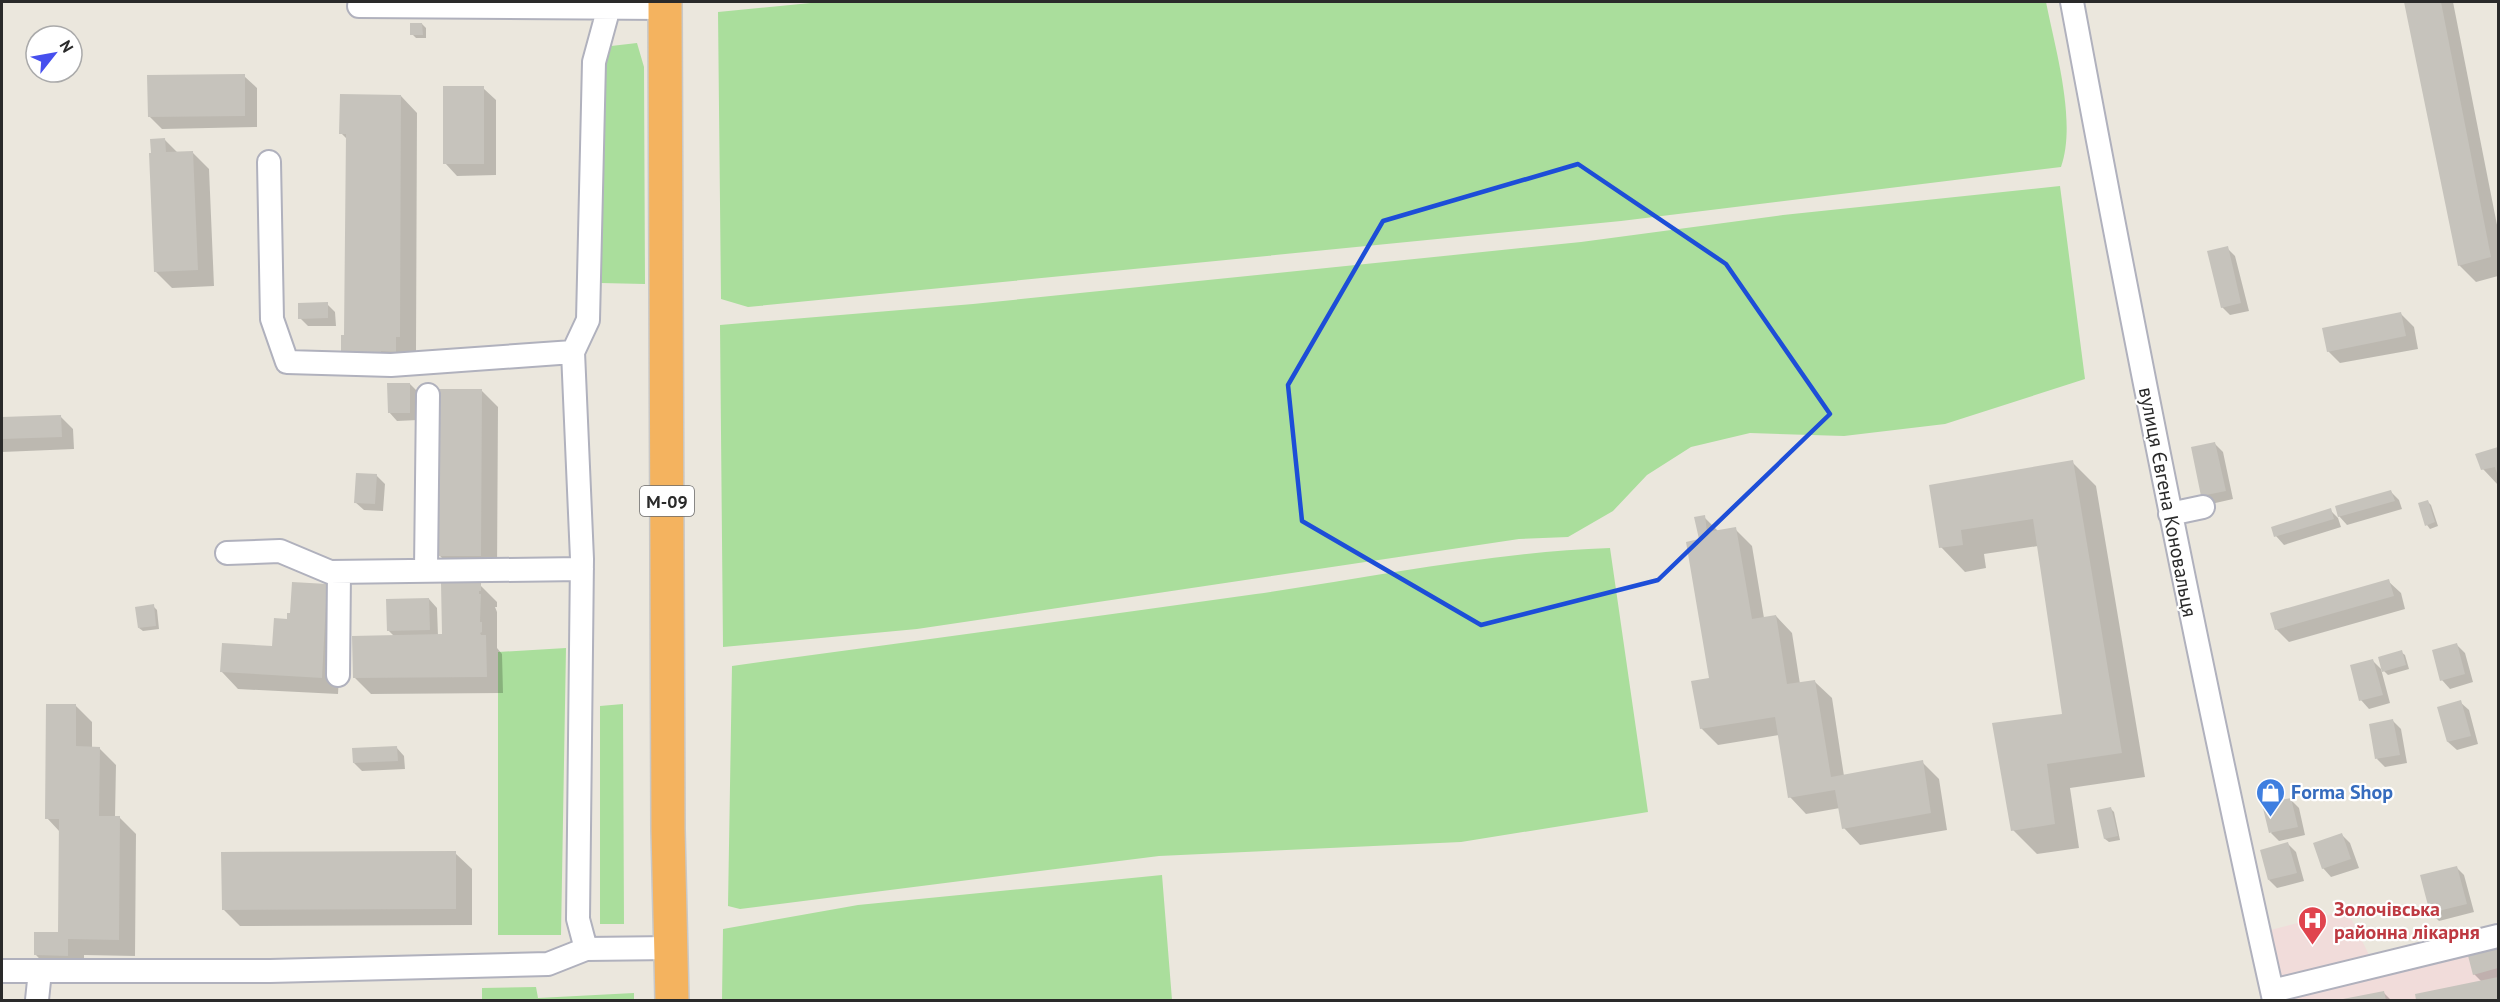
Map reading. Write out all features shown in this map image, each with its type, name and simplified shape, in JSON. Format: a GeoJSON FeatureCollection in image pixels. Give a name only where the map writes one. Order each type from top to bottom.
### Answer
{"type":"FeatureCollection","features":[{"type":"Feature","properties":{"kind":"highway","name":"М-09"},"geometry":{"type":"LineString","coordinates":[[665,5],[672,1000]]}},
{"type":"Feature","properties":{"kind":"street","name":"вулиця Євгена Коновальця"},"geometry":{"type":"LineString","coordinates":[[2072,2],[2170,514],[2273,996]]}},
{"type":"Feature","properties":{"kind":"street"},"geometry":{"type":"LineString","coordinates":[[359,6],[609,7],[665,5]]}},
{"type":"Feature","properties":{"kind":"street"},"geometry":{"type":"LineString","coordinates":[[586,949],[578,919],[582,569],[573,352],[588,320],[594,62],[609,7]]}},
{"type":"Feature","properties":{"kind":"street"},"geometry":{"type":"LineString","coordinates":[[269,162],[272,319],[287,362],[391,365],[573,352]]}},
{"type":"Feature","properties":{"kind":"street"},"geometry":{"type":"LineString","coordinates":[[426,570],[428,396]]}},
{"type":"Feature","properties":{"kind":"street"},"geometry":{"type":"LineString","coordinates":[[2170,514],[2203,507]]}},
{"type":"Feature","properties":{"kind":"street"},"geometry":{"type":"LineString","coordinates":[[227,553],[280,551],[330,572],[582,569]]}},
{"type":"Feature","properties":{"kind":"street"},"geometry":{"type":"LineString","coordinates":[[338,675],[339,572]]}},
{"type":"Feature","properties":{"kind":"street"},"geometry":{"type":"LineString","coordinates":[[2273,996],[2499,936]]}},
{"type":"Feature","properties":{"kind":"street"},"geometry":{"type":"LineString","coordinates":[[2,971],[270,971],[548,964],[586,949],[671,948]]}},
{"type":"Feature","properties":{"kind":"street"},"geometry":{"type":"LineString","coordinates":[[38,1000],[40,971]]}},
{"type":"Feature","properties":{"kind":"highlighted area"},"geometry":{"type":"Polygon","coordinates":[[[1578,164],[1726,264],[1830,414],[1658,580],[1481,625],[1302,521],[1288,385],[1383,221],[1578,164]]]}},
{"type":"Feature","properties":{"kind":"shaded area","name":"Золочівська районна лікарня"},"geometry":{"type":"Polygon","coordinates":[[[2347,910],[2371,959],[2498,929],[2498,1000],[2274,1000],[2259,933],[2347,910]]]}},
{"type":"Feature","properties":{"kind":"green space"},"geometry":{"type":"Polygon","coordinates":[[[821,2],[2046,2],[2066,107],[2065,149],[2061,167],[1621,221],[748,307],[721,299],[718,12],[821,2]]]}},
{"type":"Feature","properties":{"kind":"green space"},"geometry":{"type":"Polygon","coordinates":[[[637,43],[644,67],[645,284],[601,283],[603,71],[611,46],[637,43]]]}},
{"type":"Feature","properties":{"kind":"green space"},"geometry":{"type":"Polygon","coordinates":[[[2060,186],[2085,379],[1945,424],[1844,436],[1750,433],[1691,447],[1647,475],[1613,511],[1568,537],[1519,539],[917,629],[723,647],[720,325],[973,304],[1581,242],[1783,215],[2060,186]]]}},
{"type":"Feature","properties":{"kind":"green space"},"geometry":{"type":"Polygon","coordinates":[[[1610,548],[1648,812],[1461,842],[1159,856],[740,909],[728,906],[732,666],[1256,594],[1521,554],[1610,548]]]}},
{"type":"Feature","properties":{"kind":"green space"},"geometry":{"type":"Polygon","coordinates":[[[566,648],[561,935],[498,935],[498,652],[566,648]]]}},
{"type":"Feature","properties":{"kind":"green space"},"geometry":{"type":"Polygon","coordinates":[[[623,704],[624,924],[600,924],[600,706],[623,704]]]}},
{"type":"Feature","properties":{"kind":"green space"},"geometry":{"type":"Polygon","coordinates":[[[1162,875],[1172,1000],[722,1000],[723,929],[858,905],[1162,875]]]}},
{"type":"Feature","properties":{"kind":"green space"},"geometry":{"type":"Polygon","coordinates":[[[536,987],[538,998],[634,993],[634,1000],[482,1000],[482,988],[536,987]]]}},
{"type":"Feature","properties":{"kind":"building"},"geometry":{"type":"Polygon","coordinates":[[[2404,2],[2441,2],[2491,257],[2458,266],[2404,2]]]}},
{"type":"Feature","properties":{"kind":"building"},"geometry":{"type":"Polygon","coordinates":[[[410,23],[422,23],[423,35],[410,35],[410,23]]]}},
{"type":"Feature","properties":{"kind":"building"},"geometry":{"type":"Polygon","coordinates":[[[245,74],[245,116],[148,117],[147,75],[245,74]]]}},
{"type":"Feature","properties":{"kind":"building"},"geometry":{"type":"Polygon","coordinates":[[[443,86],[484,86],[484,164],[443,164],[443,86]]]}},
{"type":"Feature","properties":{"kind":"building"},"geometry":{"type":"Polygon","coordinates":[[[340,94],[401,95],[400,337],[396,337],[396,352],[381,351],[381,356],[341,355],[341,335],[344,335],[346,134],[339,134],[340,94]]]}},
{"type":"Feature","properties":{"kind":"building"},"geometry":{"type":"Polygon","coordinates":[[[165,138],[166,152],[193,151],[198,270],[154,272],[150,139],[165,138]]]}},
{"type":"Feature","properties":{"kind":"building"},"geometry":{"type":"Polygon","coordinates":[[[2228,246],[2241,303],[2221,308],[2207,251],[2228,246]]]}},
{"type":"Feature","properties":{"kind":"building"},"geometry":{"type":"Polygon","coordinates":[[[328,302],[328,318],[298,319],[298,303],[328,302]]]}},
{"type":"Feature","properties":{"kind":"building"},"geometry":{"type":"Polygon","coordinates":[[[2401,312],[2406,336],[2327,352],[2322,328],[2401,312]]]}},
{"type":"Feature","properties":{"kind":"building"},"geometry":{"type":"Polygon","coordinates":[[[387,383],[410,383],[410,413],[388,413],[387,383]]]}},
{"type":"Feature","properties":{"kind":"building"},"geometry":{"type":"Polygon","coordinates":[[[438,389],[482,389],[481,556],[438,556],[438,389]]]}},
{"type":"Feature","properties":{"kind":"building"},"geometry":{"type":"Polygon","coordinates":[[[61,415],[62,437],[2,439],[2,417],[61,415]]]}},
{"type":"Feature","properties":{"kind":"building"},"geometry":{"type":"Polygon","coordinates":[[[2215,442],[2226,491],[2201,496],[2191,447],[2215,442]]]}},
{"type":"Feature","properties":{"kind":"building"},"geometry":{"type":"Polygon","coordinates":[[[2498,447],[2498,477],[2495,467],[2481,470],[2475,454],[2498,447]]]}},
{"type":"Feature","properties":{"kind":"building"},"geometry":{"type":"Polygon","coordinates":[[[2073,460],[2122,753],[2047,764],[2055,824],[2011,831],[1992,723],[2062,714],[2033,519],[1961,530],[1963,545],[1939,548],[1929,485],[2073,460]]]}},
{"type":"Feature","properties":{"kind":"building"},"geometry":{"type":"Polygon","coordinates":[[[356,473],[377,474],[375,504],[354,503],[356,473]]]}},
{"type":"Feature","properties":{"kind":"building"},"geometry":{"type":"Polygon","coordinates":[[[2391,490],[2395,501],[2338,517],[2335,506],[2391,490]]]}},
{"type":"Feature","properties":{"kind":"building"},"geometry":{"type":"Polygon","coordinates":[[[2428,500],[2435,522],[2425,526],[2418,503],[2428,500]]]}},
{"type":"Feature","properties":{"kind":"building"},"geometry":{"type":"Polygon","coordinates":[[[2331,508],[2334,519],[2274,537],[2271,527],[2331,508]]]}},
{"type":"Feature","properties":{"kind":"building"},"geometry":{"type":"Polygon","coordinates":[[[1705,515],[1707,532],[1736,527],[1752,619],[1776,615],[1787,684],[1815,680],[1831,777],[1923,760],[1931,813],[1842,829],[1835,790],[1788,798],[1775,717],[1700,729],[1691,681],[1709,678],[1686,542],[1699,539],[1694,517],[1705,515]]]}},
{"type":"Feature","properties":{"kind":"building"},"geometry":{"type":"Polygon","coordinates":[[[2389,579],[2394,596],[2275,630],[2270,613],[2389,579]]]}},
{"type":"Feature","properties":{"kind":"building"},"geometry":{"type":"Polygon","coordinates":[[[292,582],[327,584],[322,678],[220,672],[222,643],[272,646],[274,618],[287,619],[287,613],[290,613],[292,582]]]}},
{"type":"Feature","properties":{"kind":"building"},"geometry":{"type":"Polygon","coordinates":[[[441,583],[481,583],[479,594],[481,594],[482,632],[480,633],[486,635],[487,677],[353,678],[352,636],[442,634],[441,583]]]}},
{"type":"Feature","properties":{"kind":"building"},"geometry":{"type":"Polygon","coordinates":[[[429,598],[430,630],[387,631],[386,599],[429,598]]]}},
{"type":"Feature","properties":{"kind":"building"},"geometry":{"type":"Polygon","coordinates":[[[154,604],[156,626],[138,628],[135,607],[154,604]]]}},
{"type":"Feature","properties":{"kind":"building"},"geometry":{"type":"Polygon","coordinates":[[[2457,643],[2465,674],[2440,681],[2432,650],[2457,643]]]}},
{"type":"Feature","properties":{"kind":"building"},"geometry":{"type":"Polygon","coordinates":[[[2402,650],[2406,665],[2382,672],[2378,657],[2402,650]]]}},
{"type":"Feature","properties":{"kind":"building"},"geometry":{"type":"Polygon","coordinates":[[[2373,659],[2383,695],[2359,701],[2350,665],[2373,659]]]}},
{"type":"Feature","properties":{"kind":"building"},"geometry":{"type":"Polygon","coordinates":[[[2461,700],[2471,736],[2447,742],[2437,707],[2461,700]]]}},
{"type":"Feature","properties":{"kind":"building"},"geometry":{"type":"Polygon","coordinates":[[[46,704],[76,704],[76,746],[100,747],[99,816],[120,816],[119,940],[68,939],[68,956],[34,955],[34,932],[58,932],[59,819],[45,819],[46,704]]]}},
{"type":"Feature","properties":{"kind":"building"},"geometry":{"type":"Polygon","coordinates":[[[2393,719],[2400,755],[2375,759],[2369,724],[2393,719]]]}},
{"type":"Feature","properties":{"kind":"building"},"geometry":{"type":"Polygon","coordinates":[[[397,746],[398,761],[353,763],[352,748],[397,746]]]}},
{"type":"Feature","properties":{"kind":"building"},"geometry":{"type":"Polygon","coordinates":[[[2291,798],[2298,827],[2269,833],[2262,804],[2291,798]]]}},
{"type":"Feature","properties":{"kind":"building"},"geometry":{"type":"Polygon","coordinates":[[[2111,807],[2118,836],[2104,839],[2097,810],[2111,807]]]}},
{"type":"Feature","properties":{"kind":"building"},"geometry":{"type":"Polygon","coordinates":[[[2342,833],[2351,859],[2322,869],[2313,843],[2342,833]]]}},
{"type":"Feature","properties":{"kind":"building"},"geometry":{"type":"Polygon","coordinates":[[[2288,842],[2297,873],[2268,880],[2260,850],[2288,842]]]}},
{"type":"Feature","properties":{"kind":"building"},"geometry":{"type":"Polygon","coordinates":[[[456,851],[456,909],[222,910],[221,852],[456,851]]]}},
{"type":"Feature","properties":{"kind":"building"},"geometry":{"type":"Polygon","coordinates":[[[2457,866],[2467,904],[2430,913],[2420,875],[2457,866]]]}},
{"type":"Feature","properties":{"kind":"building"},"geometry":{"type":"Polygon","coordinates":[[[2498,941],[2498,968],[2473,975],[2466,948],[2498,941]]]}},
{"type":"Feature","properties":{"kind":"building"},"geometry":{"type":"Polygon","coordinates":[[[2498,977],[2498,1000],[2416,1000],[2415,994],[2498,977]]]}},
{"type":"Feature","properties":{"kind":"building"},"geometry":{"type":"Polygon","coordinates":[[[2384,991],[2386,1000],[2343,1000],[2343,999],[2384,991]]]}},
{"type":"Feature","properties":{"kind":"place","name":"Forma Shop"},"geometry":{"type":"Point","coordinates":[2270,818]}},
{"type":"Feature","properties":{"kind":"place","name":"Золочівська районна лікарня"},"geometry":{"type":"Point","coordinates":[2313,946]}}]}
